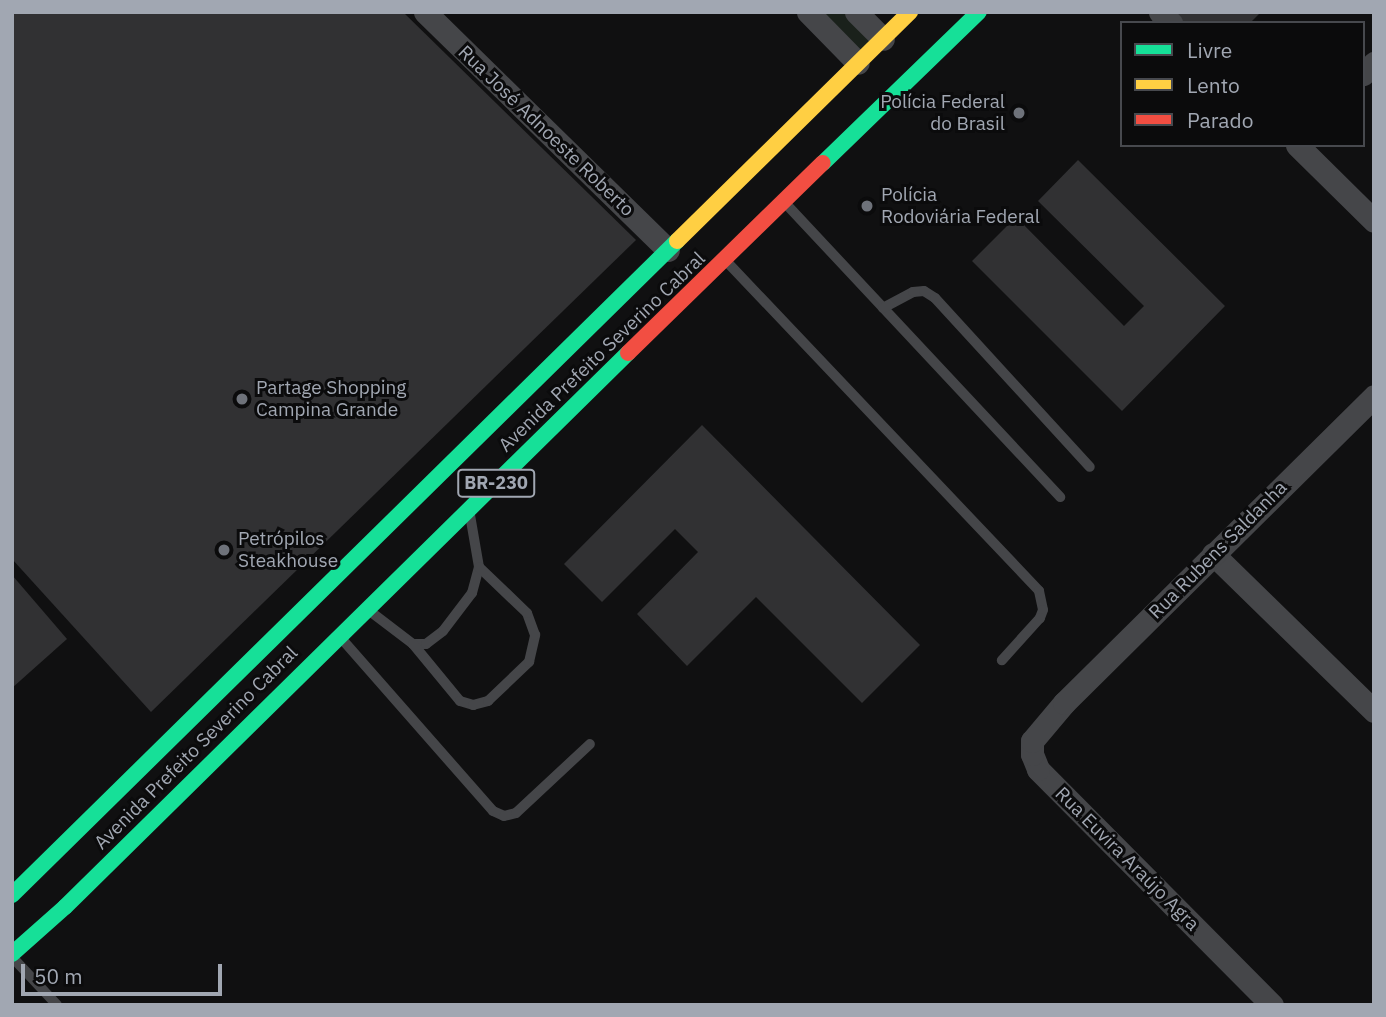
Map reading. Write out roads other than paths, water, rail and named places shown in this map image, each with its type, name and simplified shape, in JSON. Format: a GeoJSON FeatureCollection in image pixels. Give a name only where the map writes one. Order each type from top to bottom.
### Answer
{"type":"FeatureCollection","features":[{"type":"Feature","properties":{"kind":"main road","name":"Avenida Prefeito Severino Cabral"},"geometry":{"type":"LineString","coordinates":[[12,895],[910,12]]}},
{"type":"Feature","properties":{"kind":"main road","name":"Avenida Prefeito Severino Cabral"},"geometry":{"type":"LineString","coordinates":[[12,956],[979,12]]}},
{"type":"Feature","properties":{"kind":"street","name":"Rua José Adnoeste Roberto"},"geometry":{"type":"LineString","coordinates":[[425,12],[668,250]]}},
{"type":"Feature","properties":{"kind":"street"},"geometry":{"type":"LineString","coordinates":[[808,12],[858,63]]}},
{"type":"Feature","properties":{"kind":"street"},"geometry":{"type":"LineString","coordinates":[[856,12],[883,39]]}},
{"type":"Feature","properties":{"kind":"street"},"geometry":{"type":"LineString","coordinates":[[1299,147],[1374,221]]}},
{"type":"Feature","properties":{"kind":"street","name":"Rua Rubens Saldanha"},"geometry":{"type":"LineString","coordinates":[[1063,703],[1374,396]]}},
{"type":"Feature","properties":{"kind":"street"},"geometry":{"type":"LineString","coordinates":[[1213,554],[1374,711]]}},
{"type":"Feature","properties":{"kind":"street","name":"Rua Euvira Araújo Agra"},"geometry":{"type":"LineString","coordinates":[[1063,703],[1032,741],[1038,769],[1272,1005]]}},
{"type":"Feature","properties":{"kind":"lane"},"geometry":{"type":"LineString","coordinates":[[785,204],[1060,497]]}},
{"type":"Feature","properties":{"kind":"lane"},"geometry":{"type":"LineString","coordinates":[[726,261],[1039,591],[1043,610],[1041,618],[1002,660]]}},
{"type":"Feature","properties":{"kind":"lane"},"geometry":{"type":"LineString","coordinates":[[883,308],[913,292],[924,291],[935,298],[1090,467]]}},
{"type":"Feature","properties":{"kind":"lane"},"geometry":{"type":"LineString","coordinates":[[413,644],[426,644],[457,614],[472,593],[479,567],[469,510]]}},
{"type":"Feature","properties":{"kind":"lane"},"geometry":{"type":"LineString","coordinates":[[366,608],[401,638],[413,644],[460,701],[473,705],[488,701],[529,662],[535,635],[527,613],[479,567]]}},
{"type":"Feature","properties":{"kind":"lane"},"geometry":{"type":"LineString","coordinates":[[340,636],[486,803],[504,816],[516,813],[590,744]]}},
{"type":"Feature","properties":{"kind":"lane"},"geometry":{"type":"LineString","coordinates":[[12,956],[57,1005]]}},
{"type":"Feature","properties":{"kind":"place","name":"Polícia Federal do Brasil"},"geometry":{"type":"Point","coordinates":[1019,113]}},
{"type":"Feature","properties":{"kind":"place","name":"Polícia Rodoviária Federal"},"geometry":{"type":"Point","coordinates":[867,206]}},
{"type":"Feature","properties":{"kind":"place","name":"Partage Shopping Campina Grande"},"geometry":{"type":"Point","coordinates":[242,399]}},
{"type":"Feature","properties":{"kind":"place","name":"Petrópilos Steakhouse"},"geometry":{"type":"Point","coordinates":[224,550]}}]}
